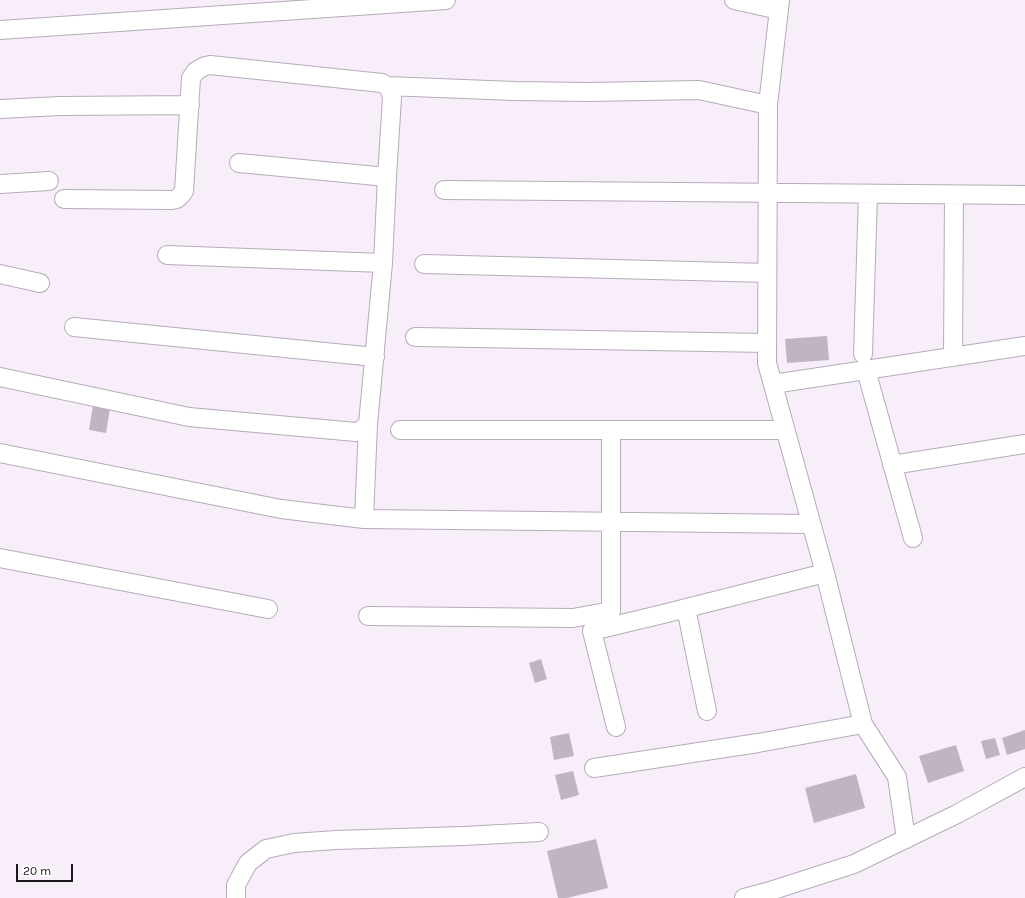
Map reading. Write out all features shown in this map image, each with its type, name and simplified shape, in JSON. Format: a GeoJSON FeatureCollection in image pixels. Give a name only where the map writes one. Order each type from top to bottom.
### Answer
{"type":"FeatureCollection","features":[{"type":"Feature","properties":{"kind":"street"},"geometry":{"type":"LineString","coordinates":[[0,30],[446,0]]}},
{"type":"Feature","properties":{"kind":"street"},"geometry":{"type":"LineString","coordinates":[[734,0],[780,5],[768,105],[767,363],[863,724],[898,777],[906,839]]}},
{"type":"Feature","properties":{"kind":"street"},"geometry":{"type":"LineString","coordinates":[[64,199],[172,200],[177,199],[182,195],[184,191],[191,78],[196,71],[210,65],[382,83],[390,90],[392,98],[383,263],[368,424],[364,519]]}},
{"type":"Feature","properties":{"kind":"street"},"geometry":{"type":"LineString","coordinates":[[386,86],[588,92],[699,90],[768,105]]}},
{"type":"Feature","properties":{"kind":"street"},"geometry":{"type":"LineString","coordinates":[[0,109],[60,106],[190,105]]}},
{"type":"Feature","properties":{"kind":"street"},"geometry":{"type":"LineString","coordinates":[[239,163],[387,177]]}},
{"type":"Feature","properties":{"kind":"street"},"geometry":{"type":"LineString","coordinates":[[0,184],[49,181]]}},
{"type":"Feature","properties":{"kind":"street"},"geometry":{"type":"LineString","coordinates":[[444,190],[1025,195]]}},
{"type":"Feature","properties":{"kind":"street"},"geometry":{"type":"LineString","coordinates":[[868,194],[864,362],[913,538]]}},
{"type":"Feature","properties":{"kind":"street"},"geometry":{"type":"LineString","coordinates":[[953,357],[954,195]]}},
{"type":"Feature","properties":{"kind":"street"},"geometry":{"type":"LineString","coordinates":[[167,255],[383,263]]}},
{"type":"Feature","properties":{"kind":"street"},"geometry":{"type":"LineString","coordinates":[[424,264],[767,273]]}},
{"type":"Feature","properties":{"kind":"street"},"geometry":{"type":"LineString","coordinates":[[0,274],[40,282]]}},
{"type":"Feature","properties":{"kind":"street"},"geometry":{"type":"LineString","coordinates":[[74,327],[375,357]]}},
{"type":"Feature","properties":{"kind":"street"},"geometry":{"type":"LineString","coordinates":[[415,337],[767,343]]}},
{"type":"Feature","properties":{"kind":"street"},"geometry":{"type":"LineString","coordinates":[[773,384],[864,362],[953,357],[1025,346]]}},
{"type":"Feature","properties":{"kind":"street"},"geometry":{"type":"LineString","coordinates":[[0,377],[189,418],[356,432],[368,424]]}},
{"type":"Feature","properties":{"kind":"street"},"geometry":{"type":"LineString","coordinates":[[400,430],[785,430]]}},
{"type":"Feature","properties":{"kind":"street"},"geometry":{"type":"LineString","coordinates":[[368,616],[574,618],[611,610],[611,430]]}},
{"type":"Feature","properties":{"kind":"street"},"geometry":{"type":"LineString","coordinates":[[892,464],[1025,444]]}},
{"type":"Feature","properties":{"kind":"street"},"geometry":{"type":"LineString","coordinates":[[0,453],[281,509],[364,519],[811,524]]}},
{"type":"Feature","properties":{"kind":"street"},"geometry":{"type":"LineString","coordinates":[[0,558],[268,609]]}},
{"type":"Feature","properties":{"kind":"street"},"geometry":{"type":"LineString","coordinates":[[616,727],[592,631],[824,573]]}},
{"type":"Feature","properties":{"kind":"street"},"geometry":{"type":"LineString","coordinates":[[686,608],[707,711]]}},
{"type":"Feature","properties":{"kind":"street"},"geometry":{"type":"LineString","coordinates":[[594,768],[758,743],[863,724]]}},
{"type":"Feature","properties":{"kind":"street"},"geometry":{"type":"LineString","coordinates":[[744,898],[854,864],[958,814],[1025,777]]}},
{"type":"Feature","properties":{"kind":"street"},"geometry":{"type":"LineString","coordinates":[[236,898],[236,885],[248,863],[266,849],[294,842],[539,832]]}},
{"type":"Feature","properties":{"kind":"building"},"geometry":{"type":"Polygon","coordinates":[[[827,336],[829,360],[787,363],[785,339],[827,336]]]}},
{"type":"Feature","properties":{"kind":"building"},"geometry":{"type":"Polygon","coordinates":[[[93,405],[110,408],[106,433],[89,430],[93,405]]]}},
{"type":"Feature","properties":{"kind":"building"},"geometry":{"type":"Polygon","coordinates":[[[541,659],[547,679],[535,683],[529,663],[541,659]]]}},
{"type":"Feature","properties":{"kind":"building"},"geometry":{"type":"Polygon","coordinates":[[[1025,730],[1025,749],[1007,755],[1002,738],[1025,730]]]}},
{"type":"Feature","properties":{"kind":"building"},"geometry":{"type":"Polygon","coordinates":[[[569,733],[574,756],[554,760],[550,737],[569,733]]]}},
{"type":"Feature","properties":{"kind":"building"},"geometry":{"type":"Polygon","coordinates":[[[995,738],[1000,755],[986,759],[981,741],[995,738]]]}},
{"type":"Feature","properties":{"kind":"building"},"geometry":{"type":"Polygon","coordinates":[[[956,745],[964,771],[928,783],[919,756],[956,745]]]}},
{"type":"Feature","properties":{"kind":"building"},"geometry":{"type":"Polygon","coordinates":[[[573,771],[579,795],[561,800],[555,775],[573,771]]]}},
{"type":"Feature","properties":{"kind":"building"},"geometry":{"type":"Polygon","coordinates":[[[856,774],[865,808],[814,823],[805,788],[856,774]]]}},
{"type":"Feature","properties":{"kind":"building"},"geometry":{"type":"Polygon","coordinates":[[[596,839],[608,888],[567,898],[558,898],[547,851],[596,839]]]}}]}
